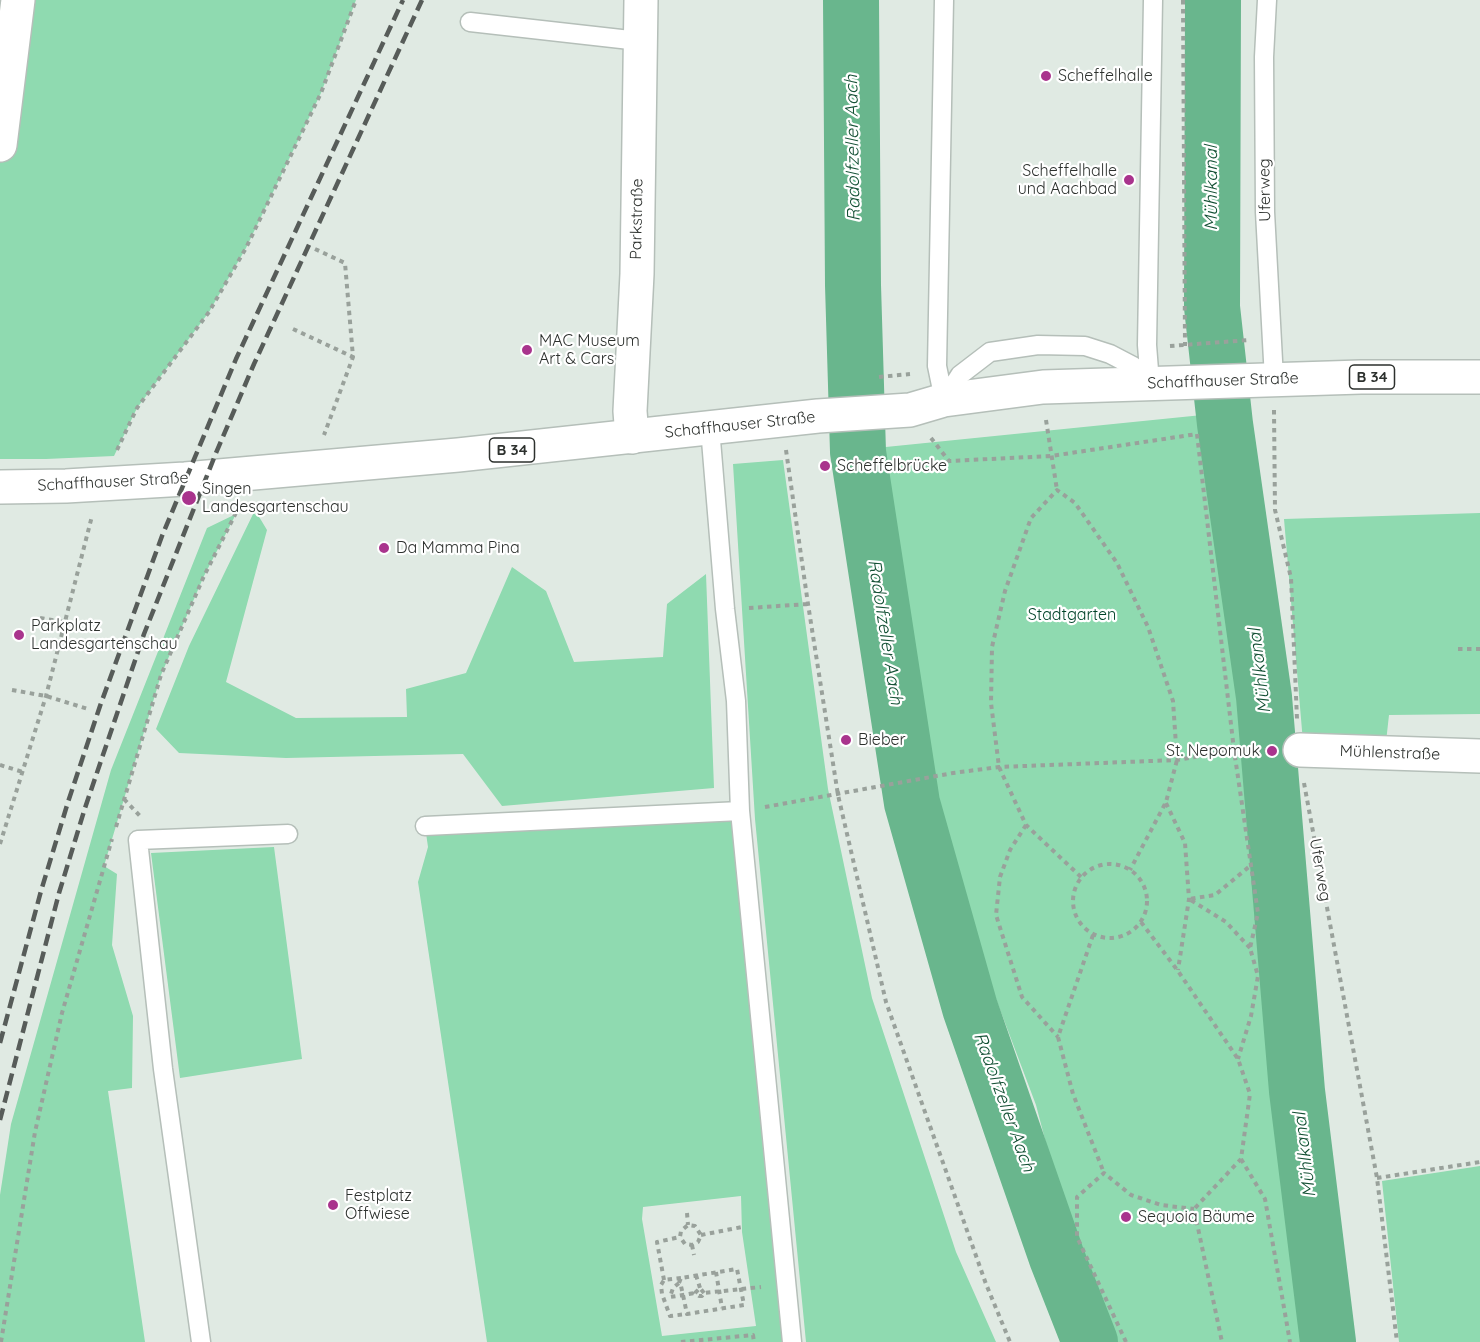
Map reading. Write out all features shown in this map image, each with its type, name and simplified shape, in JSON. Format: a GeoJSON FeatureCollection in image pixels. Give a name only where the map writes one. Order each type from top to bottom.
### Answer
{"type":"FeatureCollection","features":[{"type":"Feature","properties":{"kind":"main road"},"geometry":{"type":"LineString","coordinates":[[0,145],[18,0]]}},
{"type":"Feature","properties":{"kind":"main road","name":"Parkstraße"},"geometry":{"type":"LineString","coordinates":[[632,437],[630,411],[637,274],[641,0]]}},
{"type":"Feature","properties":{"kind":"main road","name":"Schaffhauser Straße"},"geometry":{"type":"LineString","coordinates":[[0,488],[104,484],[321,468],[818,416],[910,410],[944,400],[1043,387],[1187,382],[1270,388],[1480,377]]}},
{"type":"Feature","properties":{"kind":"main road","name":"Mühlenstraße"},"geometry":{"type":"LineString","coordinates":[[1289,749],[1480,756]]}},
{"type":"Feature","properties":{"kind":"lane"},"geometry":{"type":"LineString","coordinates":[[944,0],[937,366],[944,400]]}},
{"type":"Feature","properties":{"kind":"lane"},"geometry":{"type":"LineString","coordinates":[[1150,383],[1147,345],[1153,0]]}},
{"type":"Feature","properties":{"kind":"lane","name":"Uferweg"},"geometry":{"type":"LineString","coordinates":[[1267,0],[1264,57],[1265,212],[1270,388]]}},
{"type":"Feature","properties":{"kind":"lane"},"geometry":{"type":"LineString","coordinates":[[470,22],[639,41]]}},
{"type":"Feature","properties":{"kind":"lane"},"geometry":{"type":"LineString","coordinates":[[711,428],[725,609],[736,701],[740,811],[792,1342]]}},
{"type":"Feature","properties":{"kind":"lane"},"geometry":{"type":"LineString","coordinates":[[425,826],[740,811]]}},
{"type":"Feature","properties":{"kind":"lane"},"geometry":{"type":"LineString","coordinates":[[201,1342],[162,1069],[138,840],[288,834]]}},
{"type":"Feature","properties":{"kind":"path"},"geometry":{"type":"LineString","coordinates":[[0,843],[46,696],[92,513],[114,456],[137,408],[208,312],[246,248],[321,93],[356,0]]}},
{"type":"Feature","properties":{"kind":"path"},"geometry":{"type":"LineString","coordinates":[[1183,0],[1185,346]]}},
{"type":"Feature","properties":{"kind":"path"},"geometry":{"type":"LineString","coordinates":[[315,249],[345,263],[353,357],[320,446],[321,468]]}},
{"type":"Feature","properties":{"kind":"path"},"geometry":{"type":"LineString","coordinates":[[293,329],[353,357]]}},
{"type":"Feature","properties":{"kind":"path"},"geometry":{"type":"LineString","coordinates":[[1192,345],[1250,340]]}},
{"type":"Feature","properties":{"kind":"path","name":"Uferweg"},"geometry":{"type":"LineString","coordinates":[[1270,388],[1275,510],[1291,578],[1289,749],[1302,775],[1377,1178],[1397,1342]]}},
{"type":"Feature","properties":{"kind":"path"},"geometry":{"type":"LineString","coordinates":[[910,410],[949,461],[1051,456],[1197,434],[1258,913],[1250,948]]}},
{"type":"Feature","properties":{"kind":"path"},"geometry":{"type":"LineString","coordinates":[[785,440],[838,795],[886,1002],[986,1284],[1010,1342]]}},
{"type":"Feature","properties":{"kind":"path"},"geometry":{"type":"LineString","coordinates":[[1051,456],[1057,490],[1075,503],[1118,563],[1148,627],[1173,700],[1177,760],[1166,802],[1130,870]]}},
{"type":"Feature","properties":{"kind":"path"},"geometry":{"type":"LineString","coordinates":[[1057,490],[1031,518],[1005,591],[992,647],[991,703],[999,767],[1026,825],[1081,877]]}},
{"type":"Feature","properties":{"kind":"path"},"geometry":{"type":"LineString","coordinates":[[1,1342],[36,1132],[62,1013],[95,893],[161,675],[204,576],[241,504]]}},
{"type":"Feature","properties":{"kind":"path"},"geometry":{"type":"LineString","coordinates":[[725,609],[808,604]]}},
{"type":"Feature","properties":{"kind":"path"},"geometry":{"type":"LineString","coordinates":[[40,618],[64,622]]}},
{"type":"Feature","properties":{"kind":"path"},"geometry":{"type":"LineString","coordinates":[[1458,649],[1480,649]]}},
{"type":"Feature","properties":{"kind":"path"},"geometry":{"type":"LineString","coordinates":[[12,690],[46,696],[88,709]]}},
{"type":"Feature","properties":{"kind":"path"},"geometry":{"type":"LineString","coordinates":[[740,811],[999,767],[1177,760],[1236,751],[1289,749]]}},
{"type":"Feature","properties":{"kind":"path"},"geometry":{"type":"LineString","coordinates":[[0,765],[23,772]]}},
{"type":"Feature","properties":{"kind":"path"},"geometry":{"type":"LineString","coordinates":[[1166,802],[1185,843],[1189,899],[1178,971]]}},
{"type":"Feature","properties":{"kind":"path"},"geometry":{"type":"LineString","coordinates":[[1026,825],[1010,850],[1000,877],[996,915],[1022,997],[1058,1037],[1073,1094],[1104,1173],[1131,1195],[1161,1205],[1194,1209]]}},
{"type":"Feature","properties":{"kind":"path"},"geometry":{"type":"LineString","coordinates":[[1105,864],[1118,865],[1130,870],[1144,887],[1147,897],[1146,910],[1141,922],[1131,932],[1119,938],[1093,935],[1080,924],[1074,912],[1072,900],[1074,888],[1081,877],[1092,868],[1105,864]]}},
{"type":"Feature","properties":{"kind":"path"},"geometry":{"type":"LineString","coordinates":[[1189,899],[1215,896],[1251,866]]}},
{"type":"Feature","properties":{"kind":"path"},"geometry":{"type":"LineString","coordinates":[[1189,899],[1226,922],[1250,948],[1258,976],[1251,1016],[1238,1059]]}},
{"type":"Feature","properties":{"kind":"path"},"geometry":{"type":"LineString","coordinates":[[1141,922],[1178,971],[1238,1059],[1250,1094],[1241,1159],[1194,1209]]}},
{"type":"Feature","properties":{"kind":"path"},"geometry":{"type":"LineString","coordinates":[[1058,1037],[1093,935]]}},
{"type":"Feature","properties":{"kind":"path"},"geometry":{"type":"LineString","coordinates":[[1241,1159],[1265,1199],[1290,1342]]}},
{"type":"Feature","properties":{"kind":"path"},"geometry":{"type":"LineString","coordinates":[[1377,1178],[1480,1162]]}},
{"type":"Feature","properties":{"kind":"path"},"geometry":{"type":"LineString","coordinates":[[1104,1173],[1077,1197],[1077,1237],[1126,1342]]}},
{"type":"Feature","properties":{"kind":"path"},"geometry":{"type":"LineString","coordinates":[[1194,1209],[1222,1342]]}},
{"type":"Feature","properties":{"kind":"path"},"geometry":{"type":"LineString","coordinates":[[687,1213],[687,1225],[681,1231],[680,1237],[685,1244],[692,1245],[698,1242],[700,1235],[695,1226],[687,1225]]}},
{"type":"Feature","properties":{"kind":"path"},"geometry":{"type":"LineString","coordinates":[[700,1235],[742,1227]]}},
{"type":"Feature","properties":{"kind":"path"},"geometry":{"type":"LineString","coordinates":[[664,1280],[680,1280],[696,1275],[737,1269],[744,1305],[670,1316],[661,1285],[664,1280],[657,1242],[680,1237]]}},
{"type":"Feature","properties":{"kind":"path"},"geometry":{"type":"LineString","coordinates":[[692,1245],[694,1255]]}},
{"type":"Feature","properties":{"kind":"path"},"geometry":{"type":"LineString","coordinates":[[716,1272],[722,1308]]}},
{"type":"Feature","properties":{"kind":"path"},"geometry":{"type":"LineString","coordinates":[[696,1275],[699,1288],[704,1293]]}},
{"type":"Feature","properties":{"kind":"path"},"geometry":{"type":"LineString","coordinates":[[680,1280],[687,1314]]}},
{"type":"Feature","properties":{"kind":"path"},"geometry":{"type":"LineString","coordinates":[[670,1297],[673,1288],[680,1280]]}},
{"type":"Feature","properties":{"kind":"path"},"geometry":{"type":"LineString","coordinates":[[664,1298],[695,1293],[702,1296],[704,1293],[718,1291],[786,1284]]}},
{"type":"Feature","properties":{"kind":"path"},"geometry":{"type":"LineString","coordinates":[[695,1293],[699,1288]]}},
{"type":"Feature","properties":{"kind":"path"},"geometry":{"type":"LineString","coordinates":[[681,1342],[753,1335],[754,1342]]}},
{"type":"Feature","properties":{"kind":"green space"},"geometry":{"type":"Polygon","coordinates":[[[18,0],[356,0],[321,93],[246,248],[209,312],[137,408],[114,456],[0,459],[0,146],[18,0]]]}},
{"type":"Feature","properties":{"kind":"green space","name":"Stadtgarten"},"geometry":{"type":"Polygon","coordinates":[[[1232,412],[1294,1092],[1324,1342],[1108,1342],[1069,1231],[1036,1105],[921,800],[866,449],[1232,412]]]}},
{"type":"Feature","properties":{"kind":"green space"},"geometry":{"type":"Polygon","coordinates":[[[783,460],[828,789],[872,998],[956,1252],[996,1342],[806,1342],[755,819],[733,464],[783,460]]]}},
{"type":"Feature","properties":{"kind":"green space"},"geometry":{"type":"Polygon","coordinates":[[[255,510],[267,530],[226,682],[296,718],[407,717],[406,689],[466,673],[512,567],[546,591],[574,662],[663,657],[667,604],[706,574],[714,788],[502,806],[463,754],[286,758],[179,753],[156,729],[189,646],[255,510]]]}},
{"type":"Feature","properties":{"kind":"green space"},"geometry":{"type":"Polygon","coordinates":[[[1480,513],[1480,714],[1389,715],[1386,742],[1303,742],[1284,519],[1480,513]]]}},
{"type":"Feature","properties":{"kind":"green space"},"geometry":{"type":"Polygon","coordinates":[[[236,514],[204,576],[161,675],[104,866],[117,874],[112,945],[133,1016],[132,1088],[108,1091],[145,1342],[0,1342],[0,1195],[11,1124],[111,770],[207,528],[236,514]]]}},
{"type":"Feature","properties":{"kind":"green space"},"geometry":{"type":"Polygon","coordinates":[[[740,811],[792,1342],[487,1342],[418,882],[428,847],[425,826],[740,811]],[[741,1196],[643,1207],[642,1219],[662,1336],[756,1326],[742,1232],[741,1196]]]}},
{"type":"Feature","properties":{"kind":"green space"},"geometry":{"type":"Polygon","coordinates":[[[274,847],[302,1059],[180,1078],[151,853],[274,847]]]}},
{"type":"Feature","properties":{"kind":"green space"},"geometry":{"type":"Polygon","coordinates":[[[1480,1166],[1480,1342],[1399,1342],[1382,1181],[1480,1166]]]}},
{"type":"Feature","properties":{"kind":"waterway","name":"Radolfzeller Aach"},"geometry":{"type":"LineString","coordinates":[[851,0],[853,285],[858,452],[912,803],[970,1008],[1057,1258],[1090,1342]]}},
{"type":"Feature","properties":{"kind":"waterway","name":"Mühlkanal"},"geometry":{"type":"LineString","coordinates":[[1213,0],[1212,307],[1225,424],[1264,697],[1297,1091],[1328,1342]]}},
{"type":"Feature","properties":{"kind":"railway"},"geometry":{"type":"LineString","coordinates":[[0,1043],[41,891],[68,802],[100,706],[162,536],[236,359],[403,0]]}},
{"type":"Feature","properties":{"kind":"railway"},"geometry":{"type":"LineString","coordinates":[[0,1120],[59,893],[85,808],[144,634],[254,364],[422,0]]}},
{"type":"Feature","properties":{"kind":"place","name":"Scheffelhalle"},"geometry":{"type":"Point","coordinates":[1046,76]}},
{"type":"Feature","properties":{"kind":"place","name":"Scheffelhalle und Aachbad"},"geometry":{"type":"Point","coordinates":[1129,180]}},
{"type":"Feature","properties":{"kind":"place","name":"MAC Museum Art & Cars"},"geometry":{"type":"Point","coordinates":[527,350]}},
{"type":"Feature","properties":{"kind":"place","name":"Scheffelbrücke"},"geometry":{"type":"Point","coordinates":[825,466]}},
{"type":"Feature","properties":{"kind":"place","name":"Singen Landesgartenschau"},"geometry":{"type":"Point","coordinates":[189,498]}},
{"type":"Feature","properties":{"kind":"place","name":"Da Mamma Pina"},"geometry":{"type":"Point","coordinates":[384,548]}},
{"type":"Feature","properties":{"kind":"place","name":"Parkplatz Landesgartenschau"},"geometry":{"type":"Point","coordinates":[19,635]}},
{"type":"Feature","properties":{"kind":"place","name":"Bieber"},"geometry":{"type":"Point","coordinates":[846,740]}},
{"type":"Feature","properties":{"kind":"place","name":"St. Nepomuk"},"geometry":{"type":"Point","coordinates":[1272,751]}},
{"type":"Feature","properties":{"kind":"place","name":"Festplatz Offwiese"},"geometry":{"type":"Point","coordinates":[333,1205]}},
{"type":"Feature","properties":{"kind":"place","name":"Sequoia Bäume"},"geometry":{"type":"Point","coordinates":[1126,1217]}}]}
